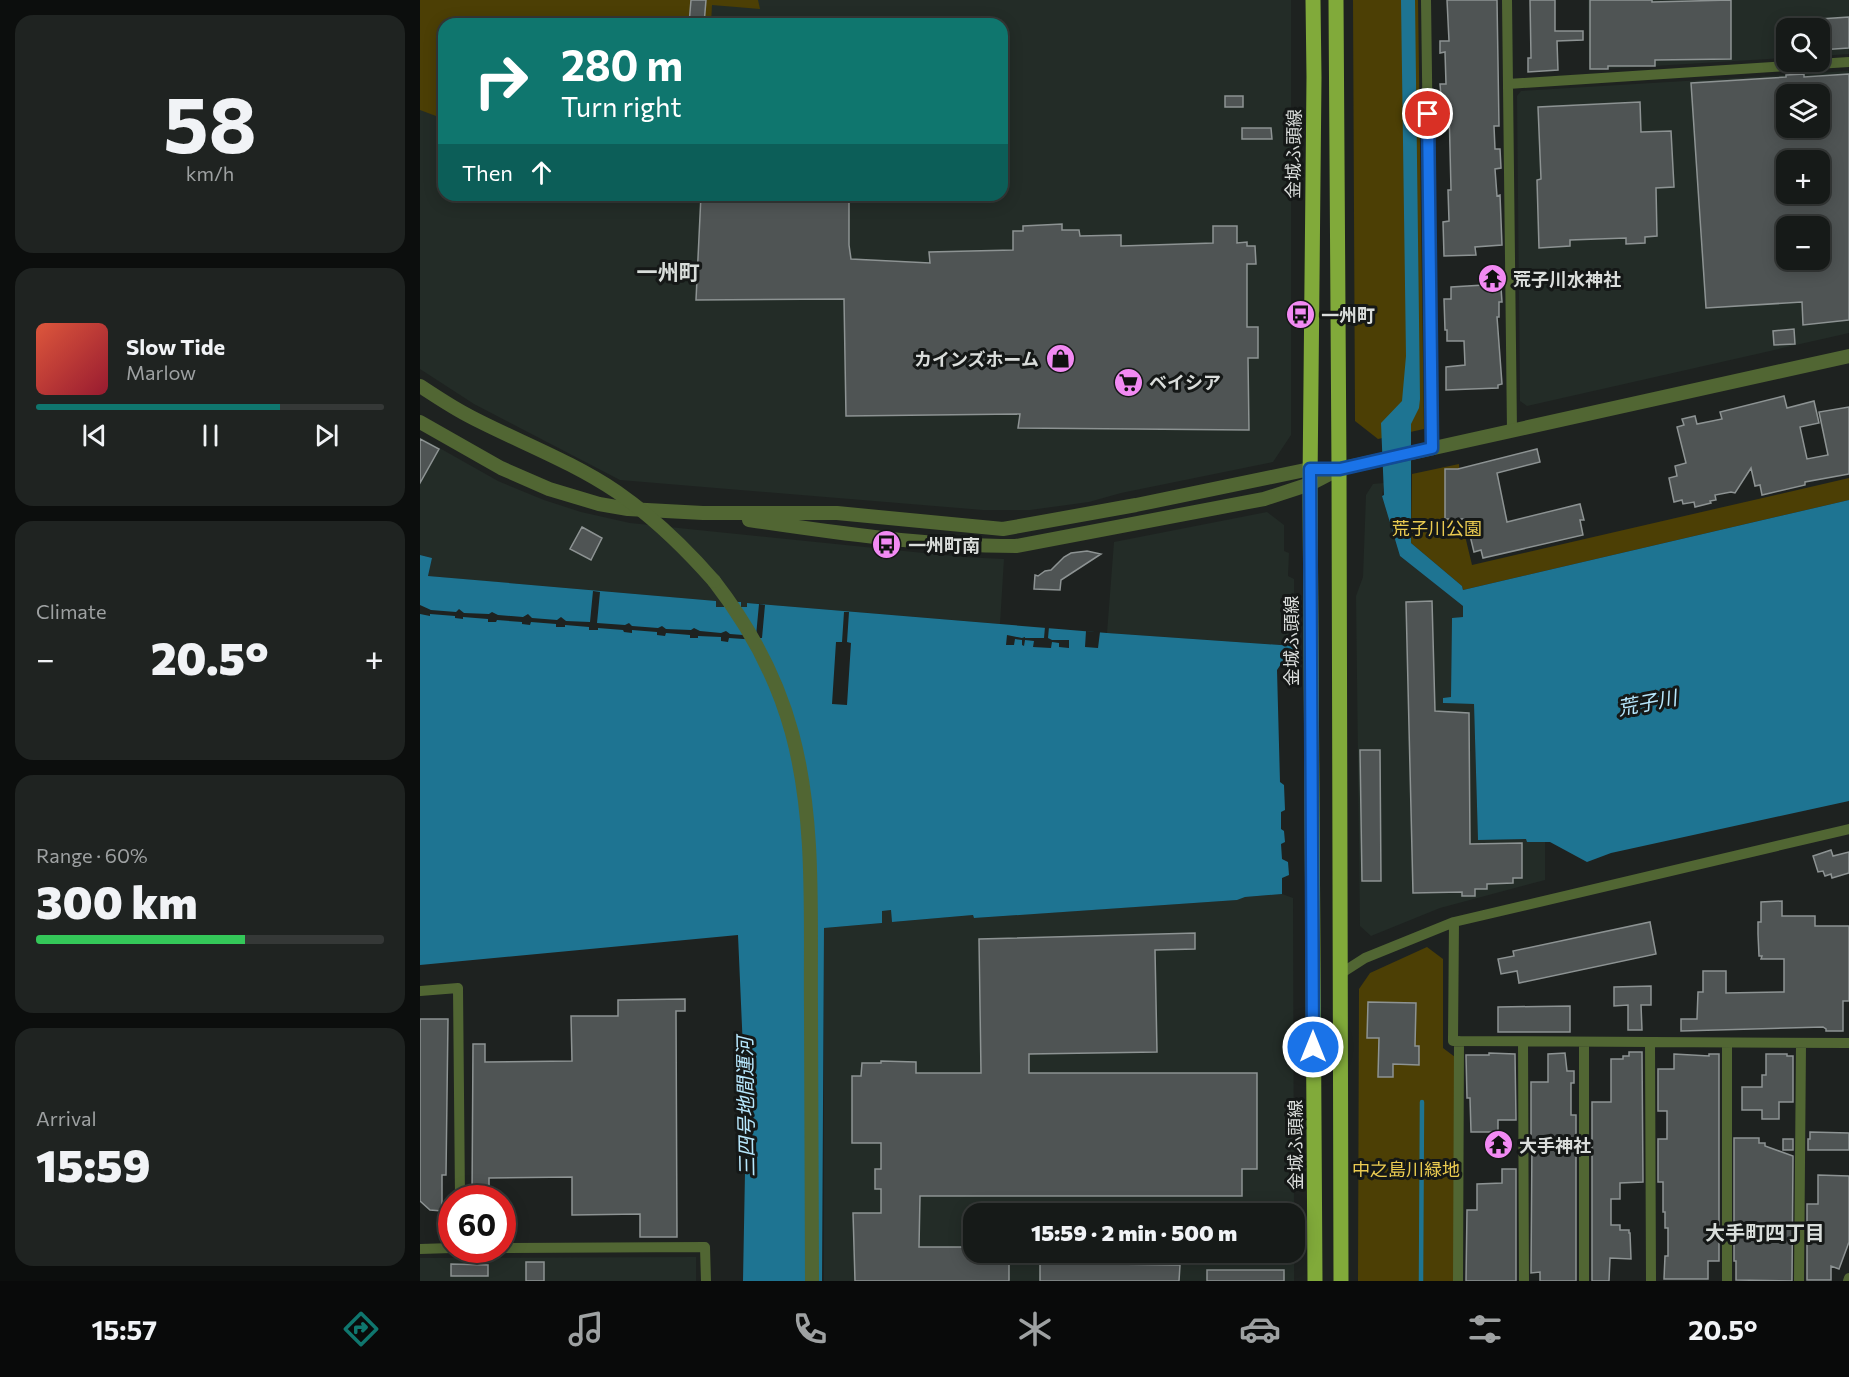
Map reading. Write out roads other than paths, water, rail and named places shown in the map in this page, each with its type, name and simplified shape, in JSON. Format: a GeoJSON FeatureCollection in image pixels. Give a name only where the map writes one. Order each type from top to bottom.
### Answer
{"type":"FeatureCollection","features":[{"type":"Feature","properties":{"kind":"main road","name":"金城ふ頭線"},"geometry":{"type":"LineString","coordinates":[[1313,0],[1310,477],[1315,1281]]}},
{"type":"Feature","properties":{"kind":"main road"},"geometry":{"type":"LineString","coordinates":[[1336,0],[1340,469],[1341,1281]]}},
{"type":"Feature","properties":{"kind":"street"},"geometry":{"type":"LineString","coordinates":[[1426,0],[1432,448]]}},
{"type":"Feature","properties":{"kind":"street"},"geometry":{"type":"LineString","coordinates":[[1507,0],[1512,431]]}},
{"type":"Feature","properties":{"kind":"street"},"geometry":{"type":"LineString","coordinates":[[1508,84],[1849,62]]}},
{"type":"Feature","properties":{"kind":"street"},"geometry":{"type":"LineString","coordinates":[[420,422],[501,468],[549,489],[599,504],[628,509],[703,513],[837,513],[1003,529],[1310,477],[1849,356]]}},
{"type":"Feature","properties":{"kind":"street"},"geometry":{"type":"LineString","coordinates":[[420,386],[470,417],[579,469],[617,492],[661,526],[691,555],[730,602],[766,665],[792,732],[806,807],[810,925],[812,1281]]}},
{"type":"Feature","properties":{"kind":"street"},"geometry":{"type":"LineString","coordinates":[[703,513],[832,532],[980,546],[1016,546],[1264,499],[1310,477]]}},
{"type":"Feature","properties":{"kind":"street"},"geometry":{"type":"LineString","coordinates":[[1340,974],[1365,958],[1454,922],[1849,829]]}},
{"type":"Feature","properties":{"kind":"street"},"geometry":{"type":"LineString","coordinates":[[1454,922],[1453,1041],[1849,1043]]}},
{"type":"Feature","properties":{"kind":"street"},"geometry":{"type":"LineString","coordinates":[[420,991],[458,988],[460,1185]]}},
{"type":"Feature","properties":{"kind":"street"},"geometry":{"type":"LineString","coordinates":[[1458,1281],[1459,1041]]}},
{"type":"Feature","properties":{"kind":"street"},"geometry":{"type":"LineString","coordinates":[[1523,1042],[1524,1281]]}},
{"type":"Feature","properties":{"kind":"street"},"geometry":{"type":"LineString","coordinates":[[1584,1042],[1584,1281]]}},
{"type":"Feature","properties":{"kind":"street"},"geometry":{"type":"LineString","coordinates":[[1650,1043],[1651,1281]]}},
{"type":"Feature","properties":{"kind":"street"},"geometry":{"type":"LineString","coordinates":[[1727,1043],[1727,1281]]}},
{"type":"Feature","properties":{"kind":"street"},"geometry":{"type":"LineString","coordinates":[[1799,1281],[1801,1044]]}},
{"type":"Feature","properties":{"kind":"street"},"geometry":{"type":"LineString","coordinates":[[516,1248],[705,1247],[705,1281]]}},
{"type":"Feature","properties":{"kind":"street"},"geometry":{"type":"LineString","coordinates":[[420,1249],[438,1248]]}},
{"type":"Feature","properties":{"kind":"water","name":"荒子川"},"geometry":{"type":"Polygon","coordinates":[[[1401,0],[1415,0],[1420,399],[1419,408],[1411,424],[1411,543],[1462,586],[1463,590],[1849,500],[1849,801],[1611,853],[1587,862],[1550,842],[1527,842],[1526,839],[1478,840],[1474,704],[1443,703],[1443,698],[1451,697],[1452,618],[1463,617],[1463,606],[1400,556],[1382,496],[1384,495],[1381,423],[1402,401],[1406,356],[1401,0]]]}},
{"type":"Feature","properties":{"kind":"water"},"geometry":{"type":"Polygon","coordinates":[[[420,555],[432,558],[428,576],[716,601],[716,607],[724,607],[725,602],[741,602],[741,607],[747,607],[747,603],[1294,646],[1294,660],[1283,661],[1277,670],[1280,782],[1284,785],[1285,810],[1281,812],[1281,829],[1284,831],[1285,842],[1281,844],[1282,859],[1288,862],[1289,875],[1282,878],[1282,894],[1245,897],[1237,900],[974,918],[973,915],[892,922],[891,910],[882,911],[882,923],[824,928],[822,1281],[743,1281],[746,1118],[738,935],[420,965],[420,555]]]}},
{"type":"Feature","properties":{"kind":"waterway"},"geometry":{"type":"LineString","coordinates":[[1421,1281],[1422,1102]]}},
{"type":"Feature","properties":{"kind":"place","name":"荒子川水神社"},"geometry":{"type":"Point","coordinates":[1492,279]}},
{"type":"Feature","properties":{"kind":"place","name":"一州町"},"geometry":{"type":"Point","coordinates":[1300,315]}},
{"type":"Feature","properties":{"kind":"place","name":"カインズホーム"},"geometry":{"type":"Point","coordinates":[1060,359]}},
{"type":"Feature","properties":{"kind":"place","name":"ベイシア"},"geometry":{"type":"Point","coordinates":[1128,382]}},
{"type":"Feature","properties":{"kind":"place","name":"一州町南"},"geometry":{"type":"Point","coordinates":[887,545]}},
{"type":"Feature","properties":{"kind":"place","name":"大手神社"},"geometry":{"type":"Point","coordinates":[1498,1145]}},
{"type":"Feature","properties":{"kind":"district","name":"一州町"},"geometry":{"type":"Point","coordinates":[668,271]}},
{"type":"Feature","properties":{"kind":"district","name":"大手町四丁目"},"geometry":{"type":"Point","coordinates":[1765,1232]}},
{"type":"Feature","properties":{"kind":"park label","name":"荒子川公園"},"geometry":{"type":"Point","coordinates":[1437,528]}},
{"type":"Feature","properties":{"kind":"park label","name":"中之島川緑地"},"geometry":{"type":"Point","coordinates":[1406,1169]}},
{"type":"Feature","properties":{"kind":"water label","name":"三四号地間運河"},"geometry":{"type":"Point","coordinates":[745,1107]}}]}
